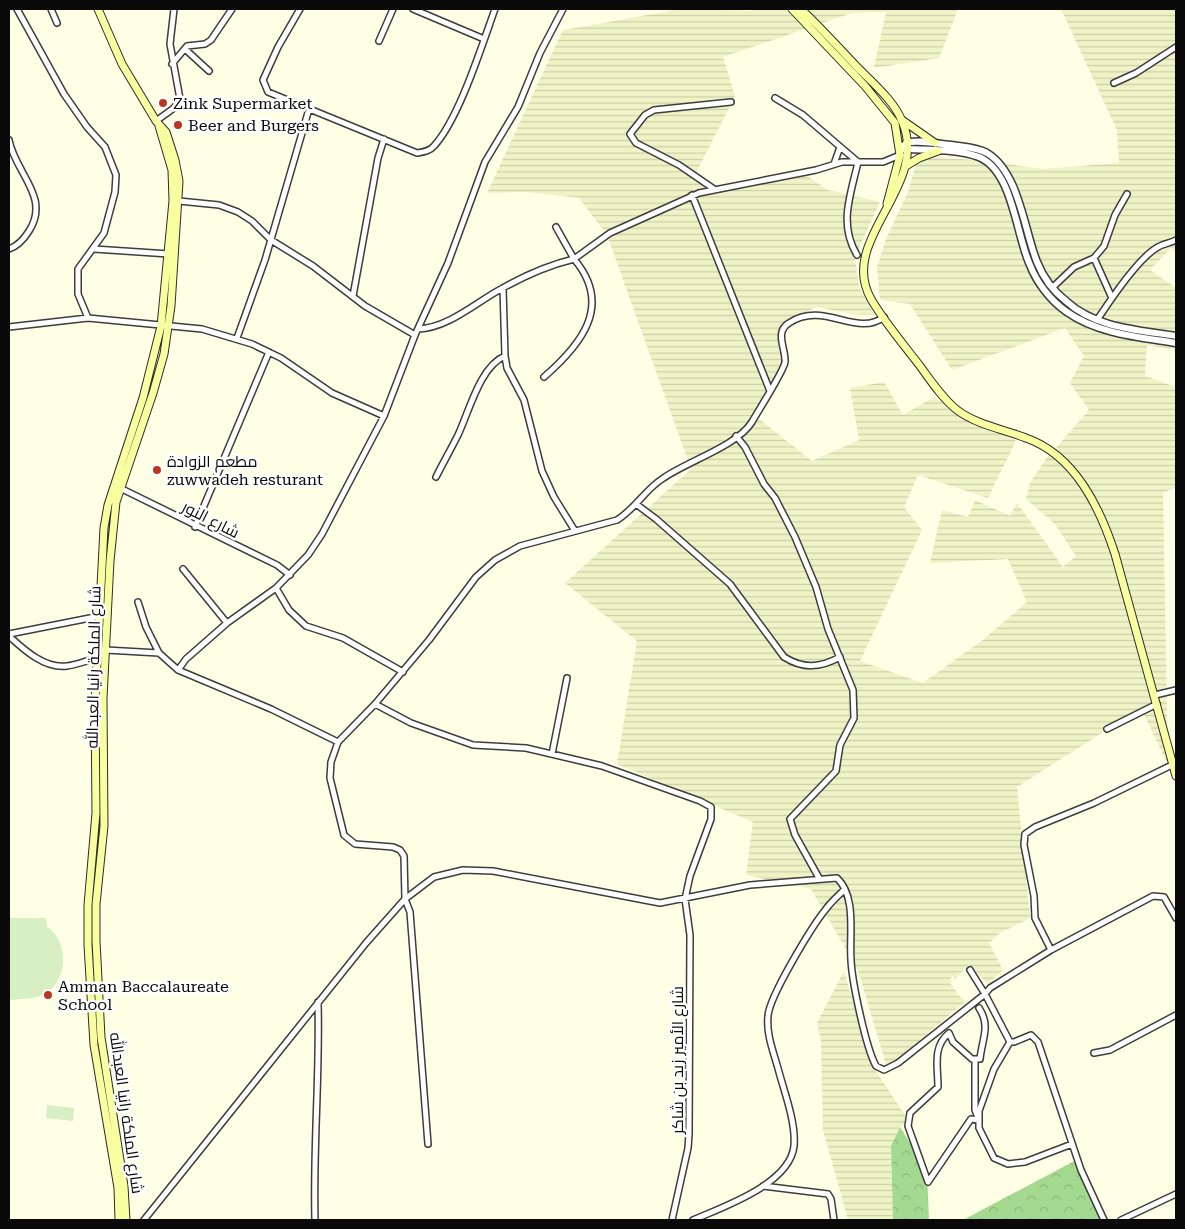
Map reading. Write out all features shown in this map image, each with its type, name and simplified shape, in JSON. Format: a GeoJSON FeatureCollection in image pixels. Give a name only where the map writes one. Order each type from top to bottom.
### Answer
{"type":"FeatureCollection","features":[{"type":"Feature","properties":{"kind":"main road","name":"شارع الملكة رانيا العبدالله"},"geometry":{"type":"LineString","coordinates":[[98,9],[122,64],[157,123],[166,132],[176,160],[179,201],[165,326],[108,504],[104,528],[95,703],[96,813],[88,905],[88,970],[94,1045],[118,1188],[119,1220]]}},
{"type":"Feature","properties":{"kind":"main road"},"geometry":{"type":"LineString","coordinates":[[792,9],[884,107],[895,123],[904,144],[884,211],[871,239],[864,274],[870,296],[939,390],[956,410],[976,421],[1039,443],[1055,454],[1072,471],[1096,508],[1109,537],[1176,776]]}},
{"type":"Feature","properties":{"kind":"main road"},"geometry":{"type":"LineString","coordinates":[[802,9],[876,86],[902,120],[935,143]]}},
{"type":"Feature","properties":{"kind":"main road"},"geometry":{"type":"LineString","coordinates":[[884,211],[896,194],[906,166],[902,120]]}},
{"type":"Feature","properties":{"kind":"main road","name":"شارع الملكة رانيا العبدالله"},"geometry":{"type":"LineString","coordinates":[[126,1220],[124,1186],[101,1037],[96,950],[96,904],[105,798],[103,698],[110,561],[116,502],[153,393],[164,354],[173,182],[157,123]]}},
{"type":"Feature","properties":{"kind":"main road"},"geometry":{"type":"LineString","coordinates":[[906,166],[919,158],[938,151]]}},
{"type":"Feature","properties":{"kind":"street"},"geometry":{"type":"LineString","coordinates":[[17,9],[64,94],[87,127],[105,147],[114,165],[117,183],[104,233],[94,249],[81,263],[76,276],[78,294],[88,318]]}},
{"type":"Feature","properties":{"kind":"street"},"geometry":{"type":"LineString","coordinates":[[51,9],[57,22]]}},
{"type":"Feature","properties":{"kind":"street"},"geometry":{"type":"LineString","coordinates":[[157,123],[179,102],[179,91],[172,64],[169,34],[174,9]]}},
{"type":"Feature","properties":{"kind":"street"},"geometry":{"type":"LineString","coordinates":[[172,64],[188,45],[202,44],[211,40],[232,9]]}},
{"type":"Feature","properties":{"kind":"street"},"geometry":{"type":"LineString","coordinates":[[300,9],[278,47],[263,80],[268,92],[417,153],[424,152],[434,146],[458,104],[495,9]]}},
{"type":"Feature","properties":{"kind":"street"},"geometry":{"type":"LineString","coordinates":[[379,41],[393,9]]}},
{"type":"Feature","properties":{"kind":"street"},"geometry":{"type":"LineString","coordinates":[[413,9],[484,39]]}},
{"type":"Feature","properties":{"kind":"street"},"geometry":{"type":"LineString","coordinates":[[178,670],[186,659],[227,623],[276,588],[290,575],[308,555],[322,534],[384,416],[416,332],[448,263],[485,162],[518,106],[540,54],[563,9]]}},
{"type":"Feature","properties":{"kind":"street"},"geometry":{"type":"LineString","coordinates":[[1114,84],[1136,74],[1176,47]]}},
{"type":"Feature","properties":{"kind":"street"},"geometry":{"type":"LineString","coordinates":[[185,50],[209,71]]}},
{"type":"Feature","properties":{"kind":"street"},"geometry":{"type":"LineString","coordinates":[[775,98],[803,115],[858,162]]}},
{"type":"Feature","properties":{"kind":"street"},"geometry":{"type":"LineString","coordinates":[[714,189],[684,168],[636,143],[630,134],[645,115],[654,110],[731,102]]}},
{"type":"Feature","properties":{"kind":"street"},"geometry":{"type":"LineString","coordinates":[[237,338],[270,240],[309,109]]}},
{"type":"Feature","properties":{"kind":"street"},"geometry":{"type":"LineString","coordinates":[[353,296],[378,158],[384,139]]}},
{"type":"Feature","properties":{"kind":"street"},"geometry":{"type":"LineString","coordinates":[[9,140],[15,161],[32,187],[37,204],[35,220],[31,229],[20,243],[9,249]]}},
{"type":"Feature","properties":{"kind":"street"},"geometry":{"type":"LineString","coordinates":[[904,144],[935,143],[981,150],[1002,166],[1015,195],[1036,261],[1052,288],[1074,308],[1097,320],[1176,336]]}},
{"type":"Feature","properties":{"kind":"street"},"geometry":{"type":"LineString","coordinates":[[904,144],[982,158],[1000,175],[1030,265],[1045,291],[1065,311],[1104,329],[1176,343]]}},
{"type":"Feature","properties":{"kind":"street"},"geometry":{"type":"LineString","coordinates":[[834,164],[840,147]]}},
{"type":"Feature","properties":{"kind":"street"},"geometry":{"type":"LineString","coordinates":[[179,201],[227,208],[252,221],[270,240],[313,266],[365,306],[416,332],[447,321],[503,288],[557,263],[574,259],[610,233],[692,195],[714,189],[816,170],[834,164],[883,162],[900,155]]}},
{"type":"Feature","properties":{"kind":"street"},"geometry":{"type":"LineString","coordinates":[[857,255],[849,236],[847,204],[858,162]]}},
{"type":"Feature","properties":{"kind":"street"},"geometry":{"type":"LineString","coordinates":[[1052,288],[1074,268],[1094,258],[1104,246],[1115,215],[1127,194]]}},
{"type":"Feature","properties":{"kind":"street"},"geometry":{"type":"LineString","coordinates":[[692,195],[770,391]]}},
{"type":"Feature","properties":{"kind":"street"},"geometry":{"type":"LineString","coordinates":[[544,377],[574,348],[590,317],[592,303],[589,282],[556,227]]}},
{"type":"Feature","properties":{"kind":"street"},"geometry":{"type":"LineString","coordinates":[[1097,320],[1112,298],[1153,250],[1176,240]]}},
{"type":"Feature","properties":{"kind":"street"},"geometry":{"type":"LineString","coordinates":[[94,249],[169,254]]}},
{"type":"Feature","properties":{"kind":"street"},"geometry":{"type":"LineString","coordinates":[[1094,258],[1112,298]]}},
{"type":"Feature","properties":{"kind":"street"},"geometry":{"type":"LineString","coordinates":[[503,288],[507,368],[524,400],[542,471],[554,497],[575,531]]}},
{"type":"Feature","properties":{"kind":"street"},"geometry":{"type":"LineString","coordinates":[[428,1144],[410,912],[405,899],[404,863],[400,850],[393,847],[355,844],[342,831],[330,778],[331,762],[338,742],[403,672],[476,577],[495,560],[520,546],[617,520],[665,477],[736,436],[751,423],[785,365],[782,333],[788,323],[815,314],[863,324],[878,321],[884,317]]}},
{"type":"Feature","properties":{"kind":"street"},"geometry":{"type":"LineString","coordinates":[[9,327],[88,318],[165,326],[186,326],[237,338],[269,352],[332,393],[384,416]]}},
{"type":"Feature","properties":{"kind":"street"},"geometry":{"type":"LineString","coordinates":[[195,527],[269,352]]}},
{"type":"Feature","properties":{"kind":"street"},"geometry":{"type":"LineString","coordinates":[[436,477],[459,434],[478,387],[495,362],[505,356]]}},
{"type":"Feature","properties":{"kind":"street"},"geometry":{"type":"LineString","coordinates":[[736,436],[745,447],[764,484],[775,498],[795,537],[816,587],[828,628],[853,690],[853,721],[840,745],[838,765],[834,776],[793,815],[790,822],[819,878]]}},
{"type":"Feature","properties":{"kind":"street","name":"شارع النور"},"geometry":{"type":"LineString","coordinates":[[120,488],[195,527],[277,565],[290,575]]}},
{"type":"Feature","properties":{"kind":"street"},"geometry":{"type":"LineString","coordinates":[[636,504],[656,519],[730,584],[784,657],[795,664],[815,666],[824,665],[840,657]]}},
{"type":"Feature","properties":{"kind":"street"},"geometry":{"type":"LineString","coordinates":[[184,569],[227,623]]}},
{"type":"Feature","properties":{"kind":"street"},"geometry":{"type":"LineString","coordinates":[[276,588],[289,610],[306,626],[343,638],[403,672]]}},
{"type":"Feature","properties":{"kind":"street"},"geometry":{"type":"LineString","coordinates":[[138,602],[146,628],[160,653],[178,670],[272,709],[338,742]]}},
{"type":"Feature","properties":{"kind":"street"},"geometry":{"type":"LineString","coordinates":[[9,635],[100,616]]}},
{"type":"Feature","properties":{"kind":"street"},"geometry":{"type":"LineString","coordinates":[[9,635],[32,655],[55,665],[67,666],[94,659]]}},
{"type":"Feature","properties":{"kind":"street"},"geometry":{"type":"LineString","coordinates":[[106,650],[160,653]]}},
{"type":"Feature","properties":{"kind":"street"},"geometry":{"type":"LineString","coordinates":[[552,754],[567,678]]}},
{"type":"Feature","properties":{"kind":"street"},"geometry":{"type":"LineString","coordinates":[[1155,696],[1176,690]]}},
{"type":"Feature","properties":{"kind":"street"},"geometry":{"type":"LineString","coordinates":[[375,704],[410,724],[474,745],[526,748],[619,771],[710,805],[711,819],[690,876],[685,899]]}},
{"type":"Feature","properties":{"kind":"street"},"geometry":{"type":"LineString","coordinates":[[1107,729],[1157,704]]}},
{"type":"Feature","properties":{"kind":"street"},"geometry":{"type":"LineString","coordinates":[[1051,950],[1035,918],[1034,896],[1024,845],[1025,834],[1035,827],[1103,799],[1174,764]]}},
{"type":"Feature","properties":{"kind":"street"},"geometry":{"type":"LineString","coordinates":[[144,1220],[366,943],[405,899],[434,877],[473,869],[660,903],[750,885],[837,878],[844,890],[849,910],[852,971],[870,1050],[878,1068],[886,1069],[898,1064],[990,988],[1051,950],[1156,896],[1165,898],[1176,918]]}},
{"type":"Feature","properties":{"kind":"street"},"geometry":{"type":"LineString","coordinates":[[693,1220],[763,1186],[784,1167],[793,1153],[794,1143],[786,1097],[770,1042],[768,1011],[782,981],[813,929],[827,908],[844,890]]}},
{"type":"Feature","properties":{"kind":"street","name":"شارع الأمير زيد بن شاكر"},"geometry":{"type":"LineString","coordinates":[[672,1220],[688,1148],[689,1134],[690,934],[685,899]]}},
{"type":"Feature","properties":{"kind":"street"},"geometry":{"type":"LineString","coordinates":[[970,970],[1010,1042]]}},
{"type":"Feature","properties":{"kind":"street"},"geometry":{"type":"LineString","coordinates":[[315,1220],[314,1148],[319,1057],[318,1001]]}},
{"type":"Feature","properties":{"kind":"street"},"geometry":{"type":"LineString","coordinates":[[979,1008],[985,1017],[986,1028],[980,1058],[972,1059],[953,1042],[949,1033],[941,1039],[936,1052],[938,1087],[910,1113],[908,1126],[928,1182],[971,1119],[979,1120]]}},
{"type":"Feature","properties":{"kind":"street"},"geometry":{"type":"LineString","coordinates":[[1094,1053],[1110,1050],[1176,1015]]}},
{"type":"Feature","properties":{"kind":"street"},"geometry":{"type":"LineString","coordinates":[[1010,1042],[1028,1035],[1035,1036],[1081,1170],[1104,1220]]}},
{"type":"Feature","properties":{"kind":"street"},"geometry":{"type":"LineString","coordinates":[[1010,1042],[994,1069],[979,1111],[980,1128],[994,1158],[1008,1164],[1025,1162],[1072,1144]]}},
{"type":"Feature","properties":{"kind":"street"},"geometry":{"type":"LineString","coordinates":[[975,1059],[974,1104],[979,1120]]}},
{"type":"Feature","properties":{"kind":"street"},"geometry":{"type":"LineString","coordinates":[[763,1186],[828,1194],[831,1199],[834,1220]]}},
{"type":"Feature","properties":{"kind":"street"},"geometry":{"type":"LineString","coordinates":[[1122,1220],[1176,1194]]}},
{"type":"Feature","properties":{"kind":"green space"},"geometry":{"type":"Polygon","coordinates":[[[681,9],[751,11],[753,9],[958,9],[939,58],[874,68],[886,12],[852,13],[723,57],[735,96],[695,175],[718,191],[803,173],[828,190],[880,202],[855,257],[859,287],[874,315],[857,315],[817,307],[784,322],[784,363],[753,414],[812,461],[859,440],[850,388],[884,382],[903,415],[934,397],[1016,441],[988,498],[918,475],[904,507],[922,530],[860,661],[923,683],[984,639],[1027,602],[1008,559],[930,563],[942,510],[968,517],[975,500],[1010,516],[1017,503],[1063,567],[1076,556],[1055,524],[1026,499],[1030,483],[1046,459],[1089,410],[1070,383],[1084,356],[1065,328],[952,370],[910,304],[880,300],[877,267],[886,239],[908,192],[918,157],[977,160],[1043,169],[1119,163],[1117,130],[1061,9],[1176,9],[1176,253],[1171,248],[1150,270],[1176,288],[1176,350],[1147,345],[1145,376],[1176,387],[1176,488],[1163,492],[1168,765],[1141,708],[1017,787],[1030,918],[1000,933],[989,943],[1003,970],[988,984],[969,965],[955,979],[953,976],[950,979],[952,982],[950,983],[961,998],[966,1001],[887,1068],[858,970],[811,889],[746,875],[753,822],[617,764],[637,641],[565,583],[691,469],[607,235],[579,198],[527,192],[487,193],[563,30],[681,9]]]}},
{"type":"Feature","properties":{"kind":"green space"},"geometry":{"type":"Polygon","coordinates":[[[9,918],[46,918],[47,927],[55,934],[60,943],[63,953],[61,974],[49,991],[40,996],[9,1000],[9,918]]]}},
{"type":"Feature","properties":{"kind":"green space"},"geometry":{"type":"Polygon","coordinates":[[[844,971],[872,1065],[908,1120],[900,1127],[891,1146],[893,1220],[848,1220],[823,1130],[821,1040],[817,1023],[844,971]]]}},
{"type":"Feature","properties":{"kind":"green space"},"geometry":{"type":"Polygon","coordinates":[[[47,1105],[74,1108],[73,1121],[46,1118],[47,1105]]]}},
{"type":"Feature","properties":{"kind":"green space"},"geometry":{"type":"Polygon","coordinates":[[[900,1127],[927,1170],[929,1220],[893,1220],[891,1146],[900,1127]]]}},
{"type":"Feature","properties":{"kind":"green space"},"geometry":{"type":"Polygon","coordinates":[[[1080,1158],[1102,1220],[963,1220],[1080,1158]]]}},
{"type":"Feature","properties":{"kind":"place","name":"Zink Supermarket"},"geometry":{"type":"Point","coordinates":[163,103]}},
{"type":"Feature","properties":{"kind":"place","name":"Beer and Burgers"},"geometry":{"type":"Point","coordinates":[178,125]}},
{"type":"Feature","properties":{"kind":"place","name":"مطعم الزوادة zuwwadeh resturant"},"geometry":{"type":"Point","coordinates":[157,470]}},
{"type":"Feature","properties":{"kind":"place","name":"Amman Baccalaureate School"},"geometry":{"type":"Point","coordinates":[48,995]}}]}
